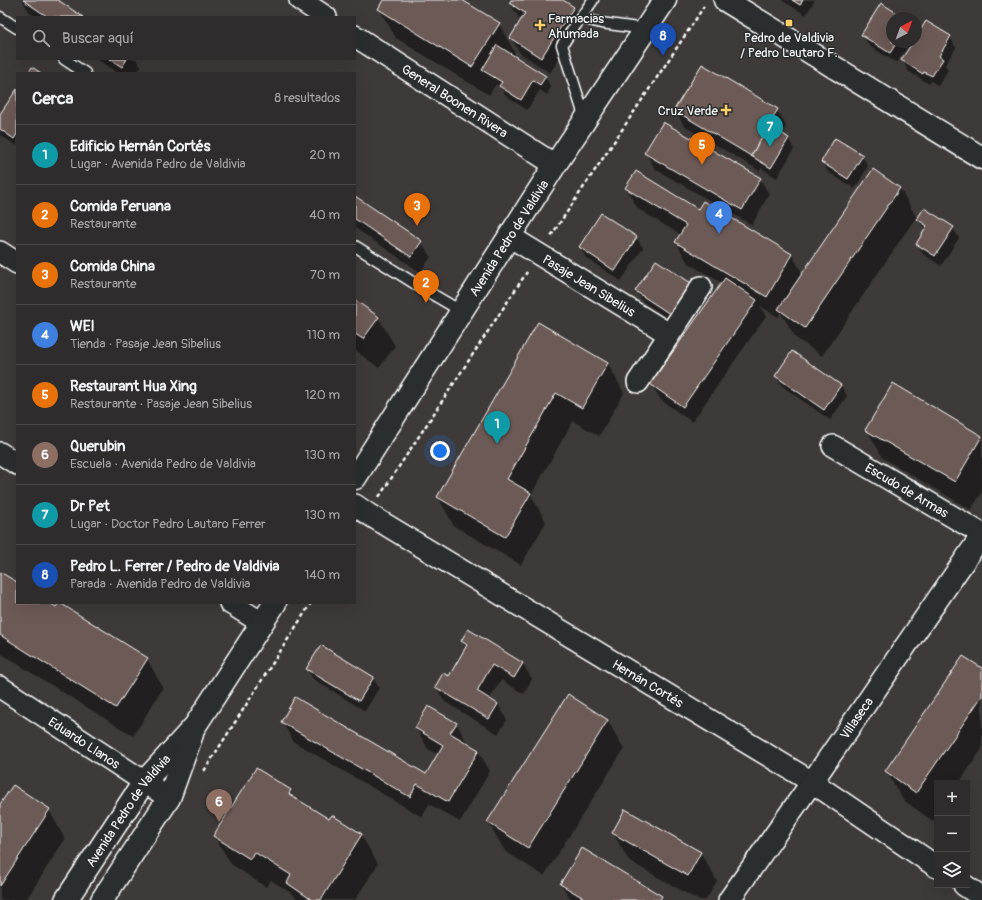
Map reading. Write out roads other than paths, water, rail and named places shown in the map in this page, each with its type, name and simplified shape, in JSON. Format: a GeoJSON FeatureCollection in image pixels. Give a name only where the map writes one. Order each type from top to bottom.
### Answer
{"type":"FeatureCollection","features":[{"type":"Feature","properties":{"kind":"main road","name":"Avenida Pedro de Valdivia"},"geometry":{"type":"LineString","coordinates":[[356,476],[555,165],[665,0]]}},
{"type":"Feature","properties":{"kind":"main road"},"geometry":{"type":"LineString","coordinates":[[725,0],[982,158]]}},
{"type":"Feature","properties":{"kind":"main road","name":"Avenida Pedro de Valdivia"},"geometry":{"type":"LineString","coordinates":[[66,900],[144,782],[195,726],[274,604]]}},
{"type":"Feature","properties":{"kind":"main road","name":"Avenida Pedro de Valdivia"},"geometry":{"type":"LineString","coordinates":[[102,900],[169,798],[195,726]]}},
{"type":"Feature","properties":{"kind":"street"},"geometry":{"type":"LineString","coordinates":[[300,0],[324,16]]}},
{"type":"Feature","properties":{"kind":"street","name":"General Boonen Rivera"},"geometry":{"type":"LineString","coordinates":[[356,37],[555,165]]}},
{"type":"Feature","properties":{"kind":"street","name":"Pasaje Jean Sibelius"},"geometry":{"type":"LineString","coordinates":[[509,236],[670,334]]}},
{"type":"Feature","properties":{"kind":"street"},"geometry":{"type":"LineString","coordinates":[[0,252],[16,262]]}},
{"type":"Feature","properties":{"kind":"street"},"geometry":{"type":"LineString","coordinates":[[638,382],[701,287]]}},
{"type":"Feature","properties":{"kind":"street","name":"Escudo de Armas"},"geometry":{"type":"LineString","coordinates":[[833,446],[982,534]]}},
{"type":"Feature","properties":{"kind":"street"},"geometry":{"type":"LineString","coordinates":[[0,453],[16,463]]}},
{"type":"Feature","properties":{"kind":"street","name":"Hernán Cortés"},"geometry":{"type":"LineString","coordinates":[[356,506],[812,782],[934,864]]}},
{"type":"Feature","properties":{"kind":"street","name":"Villaseca"},"geometry":{"type":"LineString","coordinates":[[729,900],[982,534]]}},
{"type":"Feature","properties":{"kind":"street"},"geometry":{"type":"LineString","coordinates":[[232,604],[262,623]]}},
{"type":"Feature","properties":{"kind":"street","name":"Eduardo Llanos"},"geometry":{"type":"LineString","coordinates":[[0,687],[169,798]]}},
{"type":"Feature","properties":{"kind":"street"},"geometry":{"type":"LineString","coordinates":[[968,888],[982,897]]}},
{"type":"Feature","properties":{"kind":"lane"},"geometry":{"type":"LineString","coordinates":[[585,120],[562,45],[593,0]]}},
{"type":"Feature","properties":{"kind":"lane"},"geometry":{"type":"LineString","coordinates":[[0,17],[16,27]]}},
{"type":"Feature","properties":{"kind":"lane"},"geometry":{"type":"LineString","coordinates":[[581,18],[601,23],[645,29]]}},
{"type":"Feature","properties":{"kind":"lane"},"geometry":{"type":"LineString","coordinates":[[66,60],[84,72]]}},
{"type":"Feature","properties":{"kind":"lane"},"geometry":{"type":"LineString","coordinates":[[356,247],[461,311]]}},
{"type":"Feature","properties":{"kind":"place","name":"Pedro de Valdivia / Pedro Lautaro F."},"geometry":{"type":"Point","coordinates":[789,23]}},
{"type":"Feature","properties":{"kind":"place","name":"Farmacias Ahumada"},"geometry":{"type":"Point","coordinates":[540,25]}},
{"type":"Feature","properties":{"kind":"place","name":"Pedro L. Ferrer / Pedro de Valdivia"},"geometry":{"type":"Point","coordinates":[663,56]}},
{"type":"Feature","properties":{"kind":"place","name":"Cruz Verde"},"geometry":{"type":"Point","coordinates":[726,110]}},
{"type":"Feature","properties":{"kind":"place","name":"Dr Pet"},"geometry":{"type":"Point","coordinates":[770,147]}},
{"type":"Feature","properties":{"kind":"place","name":"Restaurant Hua Xing"},"geometry":{"type":"Point","coordinates":[702,165]}},
{"type":"Feature","properties":{"kind":"place","name":"Comida China"},"geometry":{"type":"Point","coordinates":[417,226]}},
{"type":"Feature","properties":{"kind":"place","name":"WEI"},"geometry":{"type":"Point","coordinates":[719,234]}},
{"type":"Feature","properties":{"kind":"place","name":"Comida Peruana"},"geometry":{"type":"Point","coordinates":[426,303]}},
{"type":"Feature","properties":{"kind":"place","name":"Edificio Hernán Cortés"},"geometry":{"type":"Point","coordinates":[497,444]}},
{"type":"Feature","properties":{"kind":"place","name":"Querubin"},"geometry":{"type":"Point","coordinates":[219,822]}}]}
